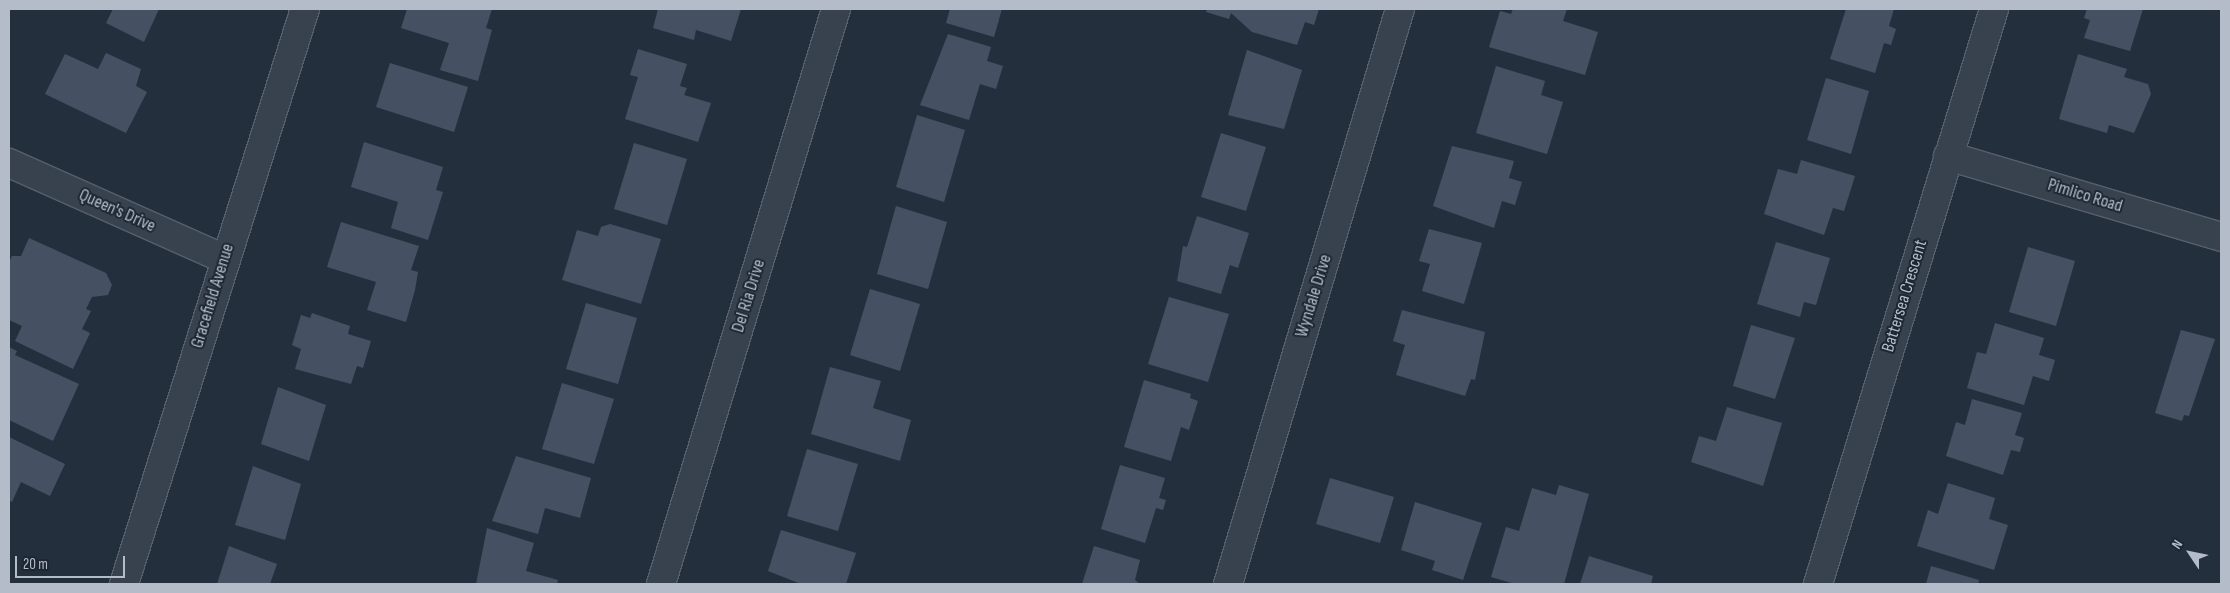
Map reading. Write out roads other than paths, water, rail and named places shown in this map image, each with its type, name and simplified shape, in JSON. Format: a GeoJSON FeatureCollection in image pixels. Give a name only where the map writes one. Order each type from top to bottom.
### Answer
{"type":"FeatureCollection","features":[{"type":"Feature","properties":{"kind":"street","name":"Gracefield Avenue"},"geometry":{"type":"LineString","coordinates":[[124,584],[225,259],[306,9]]}},
{"type":"Feature","properties":{"kind":"street","name":"Del Ria Drive"},"geometry":{"type":"LineString","coordinates":[[661,584],[836,9]]}},
{"type":"Feature","properties":{"kind":"street","name":"Wyndale Drive"},"geometry":{"type":"LineString","coordinates":[[1228,584],[1400,9]]}},
{"type":"Feature","properties":{"kind":"street","name":"Battersea Crescent"},"geometry":{"type":"LineString","coordinates":[[1818,584],[1994,9]]}},
{"type":"Feature","properties":{"kind":"street","name":"Pimlico Road"},"geometry":{"type":"LineString","coordinates":[[1948,156],[2221,237]]}},
{"type":"Feature","properties":{"kind":"street","name":"Queen's Drive"},"geometry":{"type":"LineString","coordinates":[[9,163],[225,259]]}}]}
